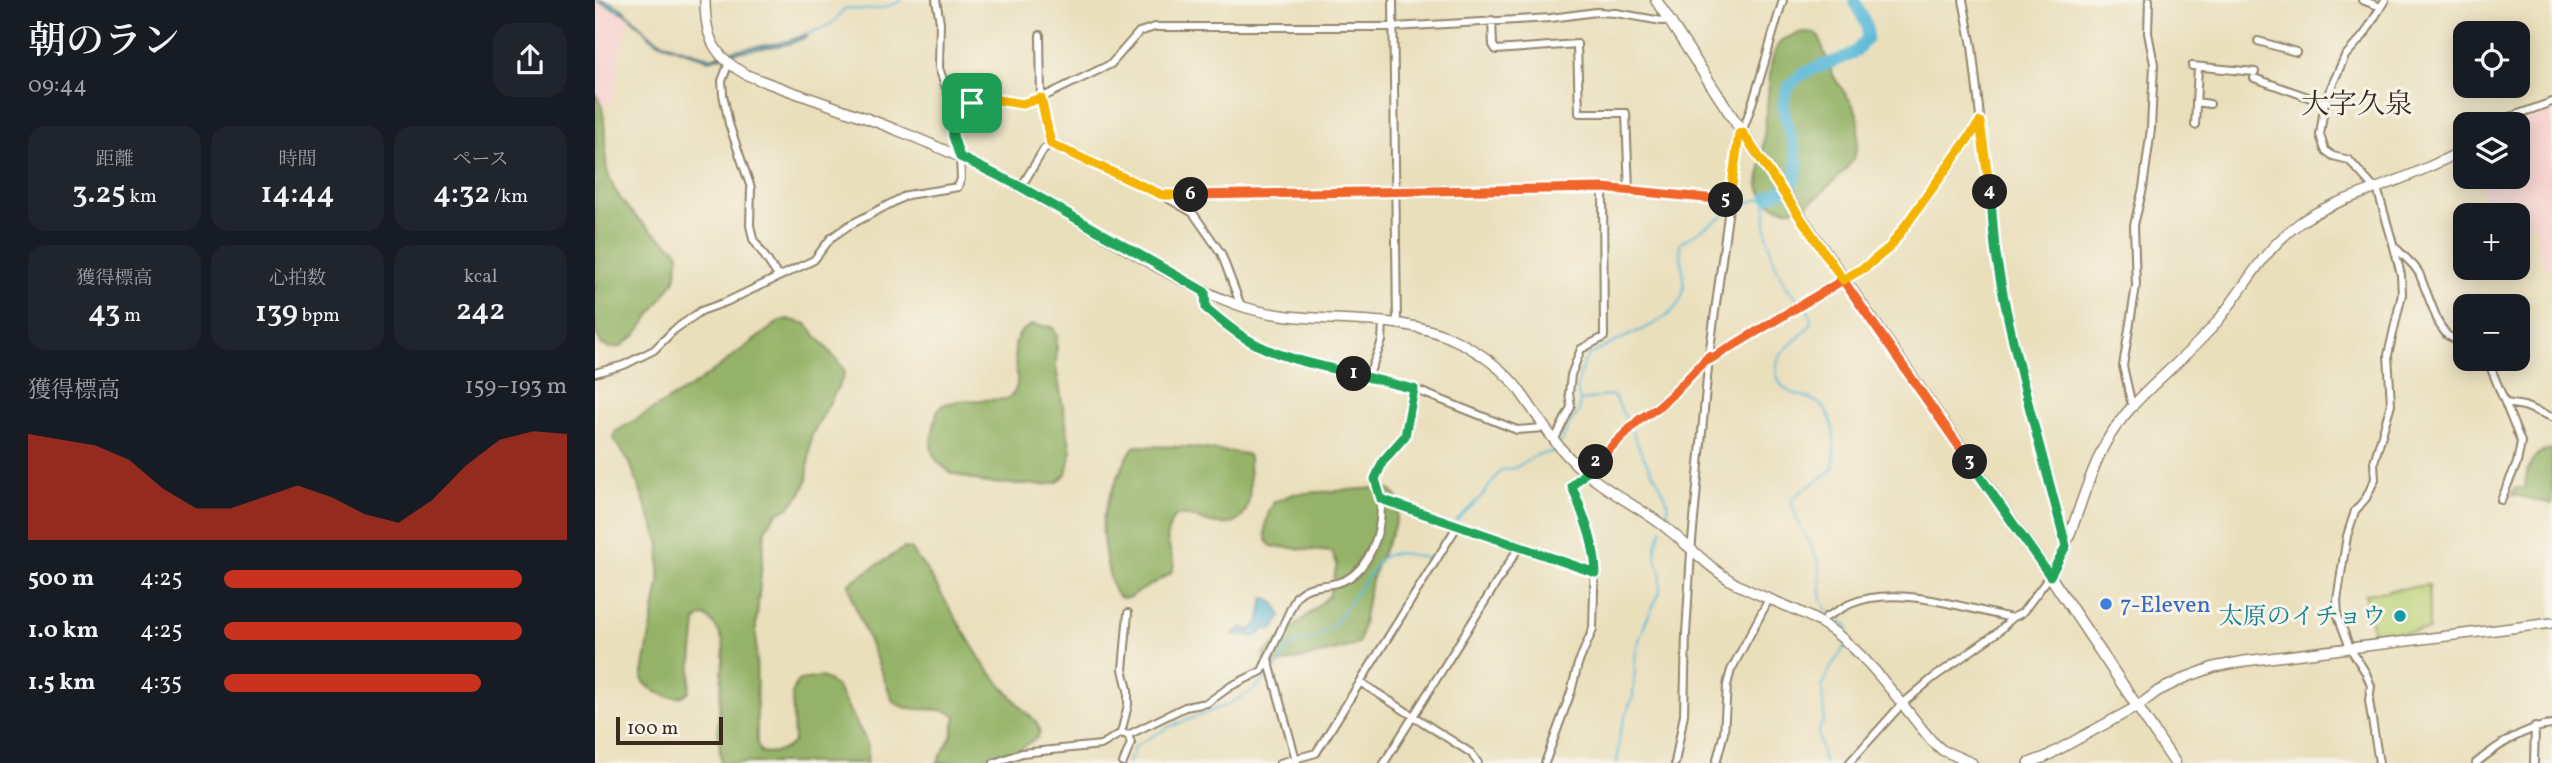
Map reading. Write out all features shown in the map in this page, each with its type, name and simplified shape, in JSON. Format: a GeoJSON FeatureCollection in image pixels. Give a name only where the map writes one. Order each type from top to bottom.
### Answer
{"type":"FeatureCollection","features":[{"type":"Feature","properties":{"kind":"main road"},"geometry":{"type":"LineString","coordinates":[[1656,0],[1742,132],[2050,576],[2175,763]]}},
{"type":"Feature","properties":{"kind":"street"},"geometry":{"type":"LineString","coordinates":[[705,0],[708,31],[716,52],[728,65],[758,79],[896,129],[960,157],[1021,187],[1205,292],[1241,306],[1299,318],[1397,323],[1427,329],[1457,340],[1484,355],[1514,384],[1544,428],[1585,472],[1637,506],[1673,533],[1691,552],[1739,585],[1831,629],[1864,658],[1931,740],[1952,759],[1972,763]]}},
{"type":"Feature","properties":{"kind":"street"},"geometry":{"type":"LineString","coordinates":[[595,373],[624,365],[654,351],[674,330],[701,311],[814,260],[831,238],[907,195],[958,187],[961,179],[960,157],[953,136],[951,103],[939,68],[940,22],[936,0]]}},
{"type":"Feature","properties":{"kind":"street"},"geometry":{"type":"LineString","coordinates":[[1393,0],[1397,323]]}},
{"type":"Feature","properties":{"kind":"street"},"geometry":{"type":"LineString","coordinates":[[1675,763],[1684,713],[1691,552],[1709,358],[1739,134],[1755,97],[1762,65],[1783,0]]}},
{"type":"Feature","properties":{"kind":"street"},"geometry":{"type":"LineString","coordinates":[[1963,0],[1972,46],[1996,259],[2024,385],[2066,546]]}},
{"type":"Feature","properties":{"kind":"street"},"geometry":{"type":"LineString","coordinates":[[2132,406],[2123,366],[2136,286],[2134,225],[2143,188],[2151,129],[2154,64],[2148,33],[2149,0]]}},
{"type":"Feature","properties":{"kind":"street"},"geometry":{"type":"LineString","coordinates":[[2362,0],[2383,3],[2364,35],[2345,56],[2325,103],[2320,135],[2325,150],[2333,156],[2349,160],[2376,188],[2401,275],[2402,294],[2388,355],[2391,404],[2374,462],[2375,479],[2366,498],[2355,511],[2347,536],[2337,600],[2339,616],[2350,648],[2371,686],[2369,701],[2379,763]]}},
{"type":"Feature","properties":{"kind":"street"},"geometry":{"type":"LineString","coordinates":[[951,103],[992,99],[1022,104],[1041,98],[1111,64],[1139,32],[1155,27],[1394,27],[1551,18],[1596,12],[1669,20]]}},
{"type":"Feature","properties":{"kind":"street"},"geometry":{"type":"LineString","coordinates":[[1492,20],[1493,45],[1496,50],[1577,44],[1579,113],[1626,113],[1629,192]]}},
{"type":"Feature","properties":{"kind":"street"},"geometry":{"type":"LineString","coordinates":[[1040,35],[1041,98],[1051,144]]}},
{"type":"Feature","properties":{"kind":"street"},"geometry":{"type":"LineString","coordinates":[[2258,41],[2296,52]]}},
{"type":"Feature","properties":{"kind":"street"},"geometry":{"type":"LineString","coordinates":[[728,65],[722,81],[723,94],[753,196],[750,225],[753,239],[778,276]]}},
{"type":"Feature","properties":{"kind":"street"},"geometry":{"type":"LineString","coordinates":[[2195,125],[2195,67],[2255,75],[2325,103]]}},
{"type":"Feature","properties":{"kind":"street"},"geometry":{"type":"LineString","coordinates":[[2196,102],[2210,104]]}},
{"type":"Feature","properties":{"kind":"street"},"geometry":{"type":"LineString","coordinates":[[2524,112],[2552,102]]}},
{"type":"Feature","properties":{"kind":"street"},"geometry":{"type":"LineString","coordinates":[[1545,763],[1571,692],[1578,664],[1593,629],[1595,554],[1572,486],[1640,419],[1657,408],[1709,358],[1867,266],[1890,247],[1980,122]]}},
{"type":"Feature","properties":{"kind":"street"},"geometry":{"type":"LineString","coordinates":[[1021,187],[1044,149],[1051,144]]}},
{"type":"Feature","properties":{"kind":"street"},"geometry":{"type":"LineString","coordinates":[[1051,144],[1162,195],[1193,213],[1221,253],[1241,306]]}},
{"type":"Feature","properties":{"kind":"street"},"geometry":{"type":"LineString","coordinates":[[1849,763],[1901,705],[1933,678],[2022,613],[2050,576],[2066,546],[2090,476],[2106,442],[2132,406],[2217,322],[2259,261],[2282,238],[2320,211],[2453,155]]}},
{"type":"Feature","properties":{"kind":"street"},"geometry":{"type":"LineString","coordinates":[[1162,195],[1603,188],[1730,200]]}},
{"type":"Feature","properties":{"kind":"street"},"geometry":{"type":"LineString","coordinates":[[1557,444],[1571,407],[1571,375],[1581,349],[1604,337],[1603,188]]}},
{"type":"Feature","properties":{"kind":"street"},"geometry":{"type":"LineString","coordinates":[[2394,247],[2414,266],[2439,324],[2453,338]]}},
{"type":"Feature","properties":{"kind":"street"},"geometry":{"type":"LineString","coordinates":[[1205,292],[1206,308],[1234,332],[1252,343],[1299,361],[1414,389],[1517,430],[1544,428]]}},
{"type":"Feature","properties":{"kind":"street"},"geometry":{"type":"LineString","coordinates":[[1368,377],[1382,341],[1383,322]]}},
{"type":"Feature","properties":{"kind":"street"},"geometry":{"type":"LineString","coordinates":[[2492,371],[2521,442],[2517,463],[2501,500]]}},
{"type":"Feature","properties":{"kind":"street"},"geometry":{"type":"LineString","coordinates":[[994,763],[1022,753],[1101,745],[1185,707],[1207,703],[1231,686],[1257,676],[1262,671],[1301,591],[1339,583],[1358,572],[1372,551],[1378,530],[1381,499],[1375,479],[1383,461],[1405,436],[1414,389]]}},
{"type":"Feature","properties":{"kind":"street"},"geometry":{"type":"LineString","coordinates":[[2506,403],[2524,406],[2552,417]]}},
{"type":"Feature","properties":{"kind":"street"},"geometry":{"type":"LineString","coordinates":[[1381,499],[1596,573]]}},
{"type":"Feature","properties":{"kind":"street"},"geometry":{"type":"LineString","coordinates":[[1280,763],[1297,761],[1316,753],[1458,525]]}},
{"type":"Feature","properties":{"kind":"street"},"geometry":{"type":"LineString","coordinates":[[1384,763],[1519,547]]}},
{"type":"Feature","properties":{"kind":"street"},"geometry":{"type":"LineString","coordinates":[[1826,617],[1853,603],[1884,596],[1916,597],[2012,618]]}},
{"type":"Feature","properties":{"kind":"street"},"geometry":{"type":"LineString","coordinates":[[1716,763],[1724,733],[1727,685],[1731,670],[1769,599]]}},
{"type":"Feature","properties":{"kind":"street"},"geometry":{"type":"LineString","coordinates":[[1123,763],[1131,743],[1124,734],[1128,690],[1123,669],[1128,613]]}},
{"type":"Feature","properties":{"kind":"street"},"geometry":{"type":"LineString","coordinates":[[2029,763],[2139,706],[2158,691],[2214,667],[2552,623]]}},
{"type":"Feature","properties":{"kind":"street"},"geometry":{"type":"LineString","coordinates":[[1268,659],[1297,761]]}},
{"type":"Feature","properties":{"kind":"street"},"geometry":{"type":"LineString","coordinates":[[1360,682],[1471,753],[1478,763]]}},
{"type":"Feature","properties":{"kind":"street"},"geometry":{"type":"LineString","coordinates":[[2476,763],[2493,750],[2535,727],[2552,725]]}},
{"type":"Feature","properties":{"kind":"street"},"geometry":{"type":"LineString","coordinates":[[2534,763],[2535,727]]}},
{"type":"Feature","properties":{"kind":"shaded area"},"geometry":{"type":"Polygon","coordinates":[[[595,0],[629,18],[612,104],[595,103],[595,0]]]}},
{"type":"Feature","properties":{"kind":"shaded area"},"geometry":{"type":"Polygon","coordinates":[[[2552,108],[2552,284],[2548,267],[2544,266],[2534,223],[2530,225],[2530,203],[2484,203],[2482,189],[2530,189],[2530,118],[2552,108]]]}},
{"type":"Feature","properties":{"kind":"green space"},"geometry":{"type":"Polygon","coordinates":[[[1803,32],[1815,33],[1819,37],[1832,73],[1857,113],[1858,141],[1852,161],[1844,171],[1805,206],[1791,209],[1777,207],[1771,203],[1759,186],[1771,65],[1775,51],[1780,42],[1803,32]]]}},
{"type":"Feature","properties":{"kind":"green space"},"geometry":{"type":"Polygon","coordinates":[[[595,94],[602,109],[607,170],[617,194],[634,215],[679,254],[675,280],[636,335],[620,347],[610,348],[602,345],[595,331],[595,94]]]}},
{"type":"Feature","properties":{"kind":"green space"},"geometry":{"type":"Polygon","coordinates":[[[787,319],[806,324],[844,370],[843,378],[811,437],[807,481],[800,495],[790,506],[776,514],[765,530],[756,626],[757,744],[761,752],[771,753],[783,750],[794,741],[792,694],[796,684],[800,680],[822,677],[836,686],[863,735],[868,747],[867,763],[721,763],[718,726],[724,648],[718,630],[705,616],[696,622],[689,691],[678,697],[671,697],[657,692],[642,679],[659,583],[660,544],[630,463],[614,440],[615,432],[697,383],[780,321],[787,319]]]}},
{"type":"Feature","properties":{"kind":"green space"},"geometry":{"type":"Polygon","coordinates":[[[1032,325],[1052,327],[1057,335],[1056,368],[1071,451],[1066,474],[1058,482],[1045,485],[986,483],[951,473],[938,462],[932,452],[931,442],[937,411],[943,405],[958,401],[1006,399],[1014,393],[1017,384],[1016,341],[1021,332],[1032,325]]]}},
{"type":"Feature","properties":{"kind":"green space"},"geometry":{"type":"Polygon","coordinates":[[[1135,446],[1187,447],[1246,454],[1249,457],[1249,493],[1248,505],[1237,521],[1226,524],[1211,523],[1189,516],[1174,517],[1167,536],[1174,565],[1171,573],[1128,598],[1123,598],[1115,591],[1109,572],[1104,548],[1103,521],[1116,482],[1135,446]]]}},
{"type":"Feature","properties":{"kind":"green space"},"geometry":{"type":"Polygon","coordinates":[[[2552,449],[2552,504],[2512,494],[2515,488],[2525,488],[2528,468],[2534,458],[2552,449]]]}},
{"type":"Feature","properties":{"kind":"green space"},"geometry":{"type":"Polygon","coordinates":[[[1376,488],[1390,490],[1398,498],[1397,518],[1376,567],[1359,642],[1353,646],[1275,665],[1265,664],[1264,654],[1329,596],[1337,564],[1332,552],[1271,546],[1265,530],[1274,502],[1293,494],[1376,488]]]}},
{"type":"Feature","properties":{"kind":"green space"},"geometry":{"type":"Polygon","coordinates":[[[904,548],[910,549],[928,572],[984,665],[1036,721],[1040,730],[1038,737],[1000,763],[937,763],[952,735],[956,716],[941,710],[907,708],[893,701],[853,601],[849,583],[904,548]]]}},
{"type":"Feature","properties":{"kind":"green space"},"geometry":{"type":"Polygon","coordinates":[[[2429,585],[2429,630],[2374,636],[2365,594],[2429,585]]]}},
{"type":"Feature","properties":{"kind":"water"},"geometry":{"type":"Polygon","coordinates":[[[596,0],[614,4],[627,15],[596,0]]]}},
{"type":"Feature","properties":{"kind":"water"},"geometry":{"type":"Polygon","coordinates":[[[631,18],[660,41],[712,58],[735,50],[795,39],[806,34],[807,37],[789,44],[737,52],[709,60],[655,41],[631,18]]]}},
{"type":"Feature","properties":{"kind":"water"},"geometry":{"type":"Polygon","coordinates":[[[1264,598],[1273,602],[1281,616],[1274,629],[1265,629],[1255,637],[1233,635],[1241,628],[1251,630],[1260,621],[1264,598]]]}},
{"type":"Feature","properties":{"kind":"waterway"},"geometry":{"type":"LineString","coordinates":[[806,35],[833,23],[845,8],[874,9],[902,0]]}},
{"type":"Feature","properties":{"kind":"waterway"},"geometry":{"type":"LineString","coordinates":[[1768,197],[1788,187],[1795,179],[1796,156],[1784,105],[1790,85],[1806,72],[1856,51],[1867,39],[1867,26],[1854,0]]}},
{"type":"Feature","properties":{"kind":"waterway"},"geometry":{"type":"LineString","coordinates":[[1730,212],[1749,202],[1768,197],[1767,230],[1775,264],[1785,284],[1800,301]]}},
{"type":"Feature","properties":{"kind":"waterway"},"geometry":{"type":"LineString","coordinates":[[1561,443],[1569,425],[1579,412],[1577,387],[1583,364],[1589,355],[1651,325],[1674,309],[1680,301],[1684,282],[1680,243],[1725,215]]}},
{"type":"Feature","properties":{"kind":"waterway"},"geometry":{"type":"LineString","coordinates":[[1804,305],[1810,315],[1810,324],[1782,354],[1777,363],[1777,375],[1781,385],[1789,391],[1808,398],[1826,410],[1832,423],[1833,469],[1792,499],[1799,524],[1819,565],[1821,596],[1829,611]]}},
{"type":"Feature","properties":{"kind":"waterway"},"geometry":{"type":"LineString","coordinates":[[1581,401],[1608,395],[1615,397],[1630,427]]}},
{"type":"Feature","properties":{"kind":"waterway"},"geometry":{"type":"LineString","coordinates":[[1632,432],[1666,498],[1666,521]]}},
{"type":"Feature","properties":{"kind":"waterway"},"geometry":{"type":"LineString","coordinates":[[1456,521],[1482,496],[1501,470],[1515,468],[1537,455],[1552,452],[1557,447]]}},
{"type":"Feature","properties":{"kind":"waterway"},"geometry":{"type":"LineString","coordinates":[[1442,545],[1453,526]]}},
{"type":"Feature","properties":{"kind":"waterway"},"geometry":{"type":"LineString","coordinates":[[1617,763],[1620,731],[1633,696],[1636,649],[1660,592],[1661,573],[1656,558],[1656,545],[1662,529]]}},
{"type":"Feature","properties":{"kind":"waterway"},"geometry":{"type":"LineString","coordinates":[[1275,670],[1287,649],[1296,643],[1315,639],[1332,627],[1381,558],[1399,553],[1429,559],[1435,556]]}},
{"type":"Feature","properties":{"kind":"waterway"},"geometry":{"type":"LineString","coordinates":[[1833,615],[1848,626],[1848,637]]}},
{"type":"Feature","properties":{"kind":"waterway"},"geometry":{"type":"LineString","coordinates":[[1824,763],[1818,732],[1824,719],[1822,687],[1845,646]]}},
{"type":"Feature","properties":{"kind":"waterway"},"geometry":{"type":"LineString","coordinates":[[1128,763],[1135,746],[1169,727],[1227,705],[1255,689],[1271,674]]}},
{"type":"Feature","properties":{"kind":"place","name":"7-Eleven"},"geometry":{"type":"Point","coordinates":[2106,604]}},
{"type":"Feature","properties":{"kind":"place","name":"太原のイチョウ"},"geometry":{"type":"Point","coordinates":[2400,616]}},
{"type":"Feature","properties":{"kind":"district","name":"大字久泉"},"geometry":{"type":"Point","coordinates":[2357,103]}},
{"type":"Feature","properties":{"kind":"route"},"geometry":{"type":"LineString","coordinates":[[972,103],[951,103],[953,136],[960,157],[1021,187],[1205,292],[1206,308],[1234,332],[1252,343],[1299,361],[1414,389],[1405,436],[1383,461],[1375,479],[1381,499],[1596,573],[1590,534],[1572,486],[1640,419],[1675,392],[1709,356],[1709,360],[1843,280],[2050,576],[2066,546],[2024,385],[1996,259],[1980,122],[1890,247],[1867,266],[1843,280],[1742,132],[1739,134],[1730,200],[1603,188],[1162,195],[1051,144],[1041,98],[1022,104],[992,99],[972,103]]}}]}
